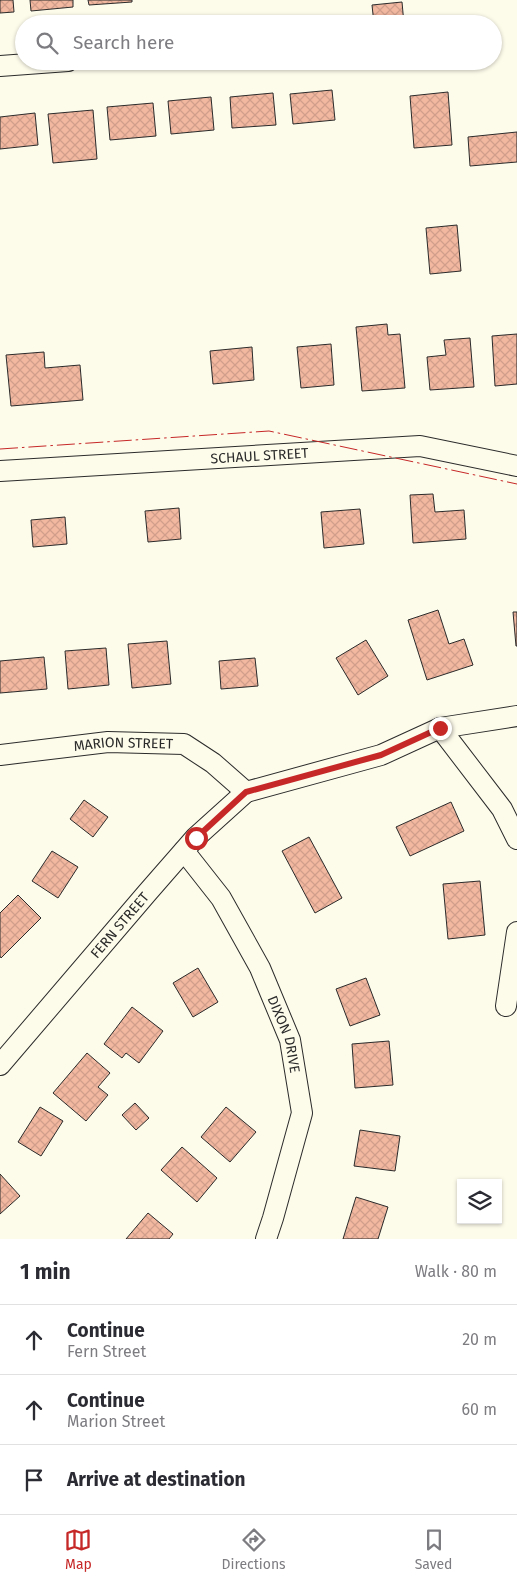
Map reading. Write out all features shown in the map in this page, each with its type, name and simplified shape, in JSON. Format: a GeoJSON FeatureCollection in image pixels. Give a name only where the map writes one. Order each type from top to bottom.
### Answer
{"type":"FeatureCollection","features":[{"type":"Feature","properties":{"kind":"street"},"geometry":{"type":"LineString","coordinates":[[0,66],[15,65]]}},
{"type":"Feature","properties":{"kind":"street","name":"SCHAUL STREET"},"geometry":{"type":"LineString","coordinates":[[0,471],[420,446],[517,466]]}},
{"type":"Feature","properties":{"kind":"street"},"geometry":{"type":"LineString","coordinates":[[246,792],[381,755],[440,728],[517,716]]}},
{"type":"Feature","properties":{"kind":"street"},"geometry":{"type":"LineString","coordinates":[[440,728],[502,808],[517,839]]}},
{"type":"Feature","properties":{"kind":"street","name":"MARION STREET"},"geometry":{"type":"LineString","coordinates":[[0,755],[108,742],[184,744],[213,763],[246,792]]}},
{"type":"Feature","properties":{"kind":"street","name":"FERN STREET"},"geometry":{"type":"LineString","coordinates":[[0,1065],[184,851],[246,792]]}},
{"type":"Feature","properties":{"kind":"street","name":"DIXON DRIVE"},"geometry":{"type":"LineString","coordinates":[[184,851],[221,898],[260,968],[290,1040],[302,1113],[266,1239]]}},
{"type":"Feature","properties":{"kind":"street"},"geometry":{"type":"LineString","coordinates":[[506,1006],[517,932]]}},
{"type":"Feature","properties":{"kind":"street"},"geometry":{"type":"LineString","coordinates":[[256,1239],[273,1218]]}},
{"type":"Feature","properties":{"kind":"building"},"geometry":{"type":"Polygon","coordinates":[[[0,0],[13,0],[14,12],[0,13],[0,0]]]}},
{"type":"Feature","properties":{"kind":"building"},"geometry":{"type":"Polygon","coordinates":[[[30,0],[73,0],[73,7],[31,11],[30,0]]]}},
{"type":"Feature","properties":{"kind":"building"},"geometry":{"type":"Polygon","coordinates":[[[88,0],[132,0],[132,2],[89,5],[88,0]]]}},
{"type":"Feature","properties":{"kind":"building"},"geometry":{"type":"Polygon","coordinates":[[[402,2],[403,15],[373,15],[372,5],[402,2]]]}},
{"type":"Feature","properties":{"kind":"building"},"geometry":{"type":"Polygon","coordinates":[[[332,90],[335,120],[293,124],[290,94],[332,90]]]}},
{"type":"Feature","properties":{"kind":"building"},"geometry":{"type":"Polygon","coordinates":[[[448,92],[452,145],[414,148],[410,96],[448,92]]]}},
{"type":"Feature","properties":{"kind":"building"},"geometry":{"type":"Polygon","coordinates":[[[273,93],[276,125],[232,128],[230,97],[273,93]]]}},
{"type":"Feature","properties":{"kind":"building"},"geometry":{"type":"Polygon","coordinates":[[[211,97],[214,130],[171,134],[168,101],[211,97]]]}},
{"type":"Feature","properties":{"kind":"building"},"geometry":{"type":"Polygon","coordinates":[[[153,103],[156,136],[110,140],[107,107],[153,103]]]}},
{"type":"Feature","properties":{"kind":"building"},"geometry":{"type":"Polygon","coordinates":[[[93,110],[97,159],[53,163],[48,114],[93,110]]]}},
{"type":"Feature","properties":{"kind":"building"},"geometry":{"type":"Polygon","coordinates":[[[35,113],[38,145],[0,149],[0,117],[35,113]]]}},
{"type":"Feature","properties":{"kind":"building"},"geometry":{"type":"Polygon","coordinates":[[[517,132],[517,162],[470,166],[468,137],[517,132]]]}},
{"type":"Feature","properties":{"kind":"building"},"geometry":{"type":"Polygon","coordinates":[[[457,225],[461,271],[430,274],[426,228],[457,225]]]}},
{"type":"Feature","properties":{"kind":"building"},"geometry":{"type":"Polygon","coordinates":[[[387,324],[388,335],[400,334],[405,388],[362,391],[356,327],[387,324]]]}},
{"type":"Feature","properties":{"kind":"building"},"geometry":{"type":"Polygon","coordinates":[[[517,334],[517,384],[495,386],[492,336],[517,334]]]}},
{"type":"Feature","properties":{"kind":"building"},"geometry":{"type":"Polygon","coordinates":[[[470,338],[474,387],[430,390],[427,357],[446,355],[444,340],[470,338]]]}},
{"type":"Feature","properties":{"kind":"building"},"geometry":{"type":"Polygon","coordinates":[[[331,344],[334,385],[301,388],[297,347],[331,344]]]}},
{"type":"Feature","properties":{"kind":"building"},"geometry":{"type":"Polygon","coordinates":[[[252,347],[254,380],[213,384],[210,351],[252,347]]]}},
{"type":"Feature","properties":{"kind":"building"},"geometry":{"type":"Polygon","coordinates":[[[44,352],[45,368],[80,365],[83,400],[11,406],[6,355],[44,352]]]}},
{"type":"Feature","properties":{"kind":"building"},"geometry":{"type":"Polygon","coordinates":[[[433,494],[435,512],[464,510],[466,539],[413,543],[410,495],[433,494]]]}},
{"type":"Feature","properties":{"kind":"building"},"geometry":{"type":"Polygon","coordinates":[[[179,508],[181,539],[148,542],[145,511],[179,508]]]}},
{"type":"Feature","properties":{"kind":"building"},"geometry":{"type":"Polygon","coordinates":[[[360,509],[364,544],[324,548],[321,512],[360,509]]]}},
{"type":"Feature","properties":{"kind":"building"},"geometry":{"type":"Polygon","coordinates":[[[65,517],[67,544],[33,547],[31,520],[65,517]]]}},
{"type":"Feature","properties":{"kind":"building"},"geometry":{"type":"Polygon","coordinates":[[[438,610],[449,644],[464,639],[473,665],[427,680],[408,620],[438,610]]]}},
{"type":"Feature","properties":{"kind":"building"},"geometry":{"type":"Polygon","coordinates":[[[513,612],[517,612],[517,646],[516,646],[513,612]]]}},
{"type":"Feature","properties":{"kind":"building"},"geometry":{"type":"Polygon","coordinates":[[[366,640],[388,676],[358,695],[336,658],[366,640]]]}},
{"type":"Feature","properties":{"kind":"building"},"geometry":{"type":"Polygon","coordinates":[[[167,641],[171,684],[132,688],[128,644],[167,641]]]}},
{"type":"Feature","properties":{"kind":"building"},"geometry":{"type":"Polygon","coordinates":[[[106,648],[109,685],[68,689],[65,651],[106,648]]]}},
{"type":"Feature","properties":{"kind":"building"},"geometry":{"type":"Polygon","coordinates":[[[44,657],[47,689],[0,693],[0,661],[44,657]]]}},
{"type":"Feature","properties":{"kind":"building"},"geometry":{"type":"Polygon","coordinates":[[[255,658],[258,686],[221,689],[219,661],[255,658]]]}},
{"type":"Feature","properties":{"kind":"building"},"geometry":{"type":"Polygon","coordinates":[[[84,800],[108,817],[93,837],[70,819],[84,800]]]}},
{"type":"Feature","properties":{"kind":"building"},"geometry":{"type":"Polygon","coordinates":[[[451,802],[464,831],[410,856],[396,827],[451,802]]]}},
{"type":"Feature","properties":{"kind":"building"},"geometry":{"type":"Polygon","coordinates":[[[309,837],[342,898],[315,913],[282,851],[309,837]]]}},
{"type":"Feature","properties":{"kind":"building"},"geometry":{"type":"Polygon","coordinates":[[[52,851],[78,867],[58,898],[32,881],[52,851]]]}},
{"type":"Feature","properties":{"kind":"building"},"geometry":{"type":"Polygon","coordinates":[[[480,881],[485,935],[448,939],[443,884],[480,881]]]}},
{"type":"Feature","properties":{"kind":"building"},"geometry":{"type":"Polygon","coordinates":[[[18,895],[41,918],[1,958],[0,913],[18,895]]]}},
{"type":"Feature","properties":{"kind":"building"},"geometry":{"type":"Polygon","coordinates":[[[198,968],[218,1002],[193,1017],[173,983],[198,968]]]}},
{"type":"Feature","properties":{"kind":"building"},"geometry":{"type":"Polygon","coordinates":[[[366,978],[380,1015],[350,1026],[336,989],[366,978]]]}},
{"type":"Feature","properties":{"kind":"building"},"geometry":{"type":"Polygon","coordinates":[[[132,1007],[163,1031],[139,1063],[126,1053],[122,1058],[104,1044],[132,1007]]]}},
{"type":"Feature","properties":{"kind":"building"},"geometry":{"type":"Polygon","coordinates":[[[389,1041],[393,1085],[355,1088],[352,1044],[389,1041]]]}},
{"type":"Feature","properties":{"kind":"building"},"geometry":{"type":"Polygon","coordinates":[[[87,1053],[110,1073],[98,1087],[108,1095],[86,1121],[53,1093],[87,1053]]]}},
{"type":"Feature","properties":{"kind":"building"},"geometry":{"type":"Polygon","coordinates":[[[135,1103],[149,1118],[136,1130],[122,1115],[135,1103]]]}},
{"type":"Feature","properties":{"kind":"building"},"geometry":{"type":"Polygon","coordinates":[[[40,1107],[63,1121],[41,1156],[18,1142],[40,1107]]]}},
{"type":"Feature","properties":{"kind":"building"},"geometry":{"type":"Polygon","coordinates":[[[226,1107],[256,1132],[230,1162],[201,1137],[226,1107]]]}},
{"type":"Feature","properties":{"kind":"building"},"geometry":{"type":"Polygon","coordinates":[[[360,1130],[400,1136],[395,1171],[354,1166],[360,1130]]]}},
{"type":"Feature","properties":{"kind":"building"},"geometry":{"type":"Polygon","coordinates":[[[182,1147],[217,1178],[197,1202],[161,1170],[182,1147]]]}},
{"type":"Feature","properties":{"kind":"building"},"geometry":{"type":"Polygon","coordinates":[[[0,1174],[20,1196],[0,1214],[0,1174]]]}},
{"type":"Feature","properties":{"kind":"building"},"geometry":{"type":"Polygon","coordinates":[[[356,1197],[388,1207],[378,1239],[343,1239],[356,1197]]]}},
{"type":"Feature","properties":{"kind":"building"},"geometry":{"type":"Polygon","coordinates":[[[148,1213],[173,1234],[169,1239],[126,1239],[148,1213]]]}},
{"type":"Feature","properties":{"kind":"power"},"geometry":{"type":"LineString","coordinates":[[0,449],[269,431],[517,484]]}},
{"type":"Feature","properties":{"kind":"route"},"geometry":{"type":"LineString","coordinates":[[196,838],[246,792],[381,755],[440,728]]}}]}
